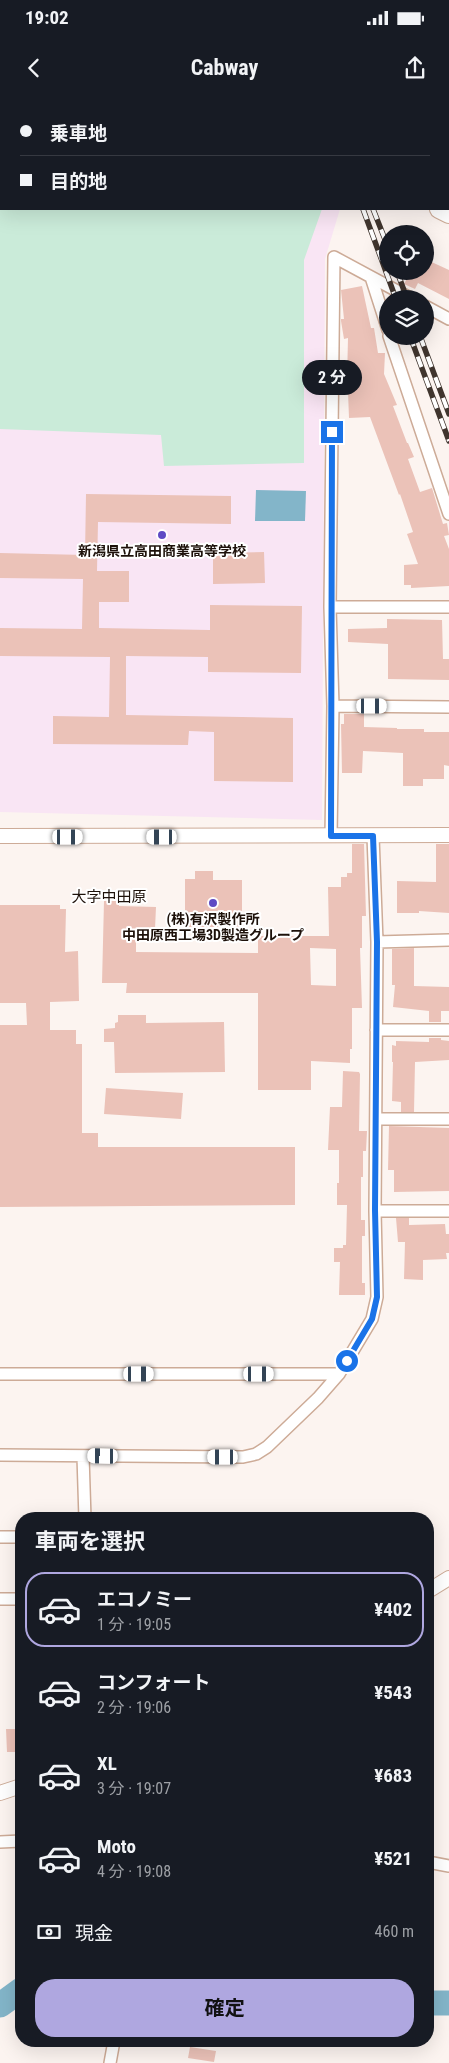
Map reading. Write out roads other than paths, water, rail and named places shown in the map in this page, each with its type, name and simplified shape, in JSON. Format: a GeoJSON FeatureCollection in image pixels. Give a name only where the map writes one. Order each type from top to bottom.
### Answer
{"type":"FeatureCollection","features":[{"type":"Feature","properties":{"kind":"street"},"geometry":{"type":"LineString","coordinates":[[331,836],[333,706],[330,607],[334,257],[395,290]]}},
{"type":"Feature","properties":{"kind":"street"},"geometry":{"type":"LineString","coordinates":[[371,277],[379,302]]}},
{"type":"Feature","properties":{"kind":"street"},"geometry":{"type":"LineString","coordinates":[[434,311],[449,319]]}},
{"type":"Feature","properties":{"kind":"street"},"geometry":{"type":"LineString","coordinates":[[393,345],[449,514]]}},
{"type":"Feature","properties":{"kind":"street"},"geometry":{"type":"LineString","coordinates":[[330,607],[449,607]]}},
{"type":"Feature","properties":{"kind":"street"},"geometry":{"type":"LineString","coordinates":[[333,706],[449,707]]}},
{"type":"Feature","properties":{"kind":"street"},"geometry":{"type":"LineString","coordinates":[[0,836],[449,835]]}},
{"type":"Feature","properties":{"kind":"street"},"geometry":{"type":"LineString","coordinates":[[0,1455],[243,1457],[256,1454],[267,1447],[318,1398],[339,1374],[372,1319],[377,1297],[375,1210],[377,942],[373,836]]}},
{"type":"Feature","properties":{"kind":"street"},"geometry":{"type":"LineString","coordinates":[[377,942],[449,940]]}},
{"type":"Feature","properties":{"kind":"street"},"geometry":{"type":"LineString","coordinates":[[376,1030],[449,1030]]}},
{"type":"Feature","properties":{"kind":"street"},"geometry":{"type":"LineString","coordinates":[[377,1119],[449,1119]]}},
{"type":"Feature","properties":{"kind":"street"},"geometry":{"type":"LineString","coordinates":[[375,1210],[449,1211]]}},
{"type":"Feature","properties":{"kind":"street"},"geometry":{"type":"LineString","coordinates":[[0,1374],[339,1374]]}},
{"type":"Feature","properties":{"kind":"street"},"geometry":{"type":"LineString","coordinates":[[83,1456],[85,1512]]}},
{"type":"Feature","properties":{"kind":"street"},"geometry":{"type":"LineString","coordinates":[[0,1537],[15,1537]]}},
{"type":"Feature","properties":{"kind":"street"},"geometry":{"type":"LineString","coordinates":[[434,1587],[449,1578]]}},
{"type":"Feature","properties":{"kind":"street"},"geometry":{"type":"LineString","coordinates":[[0,1599],[15,1599]]}},
{"type":"Feature","properties":{"kind":"street"},"geometry":{"type":"LineString","coordinates":[[0,1793],[15,1788]]}},
{"type":"Feature","properties":{"kind":"street"},"geometry":{"type":"LineString","coordinates":[[0,1842],[15,1841]]}},
{"type":"Feature","properties":{"kind":"street"},"geometry":{"type":"LineString","coordinates":[[434,1863],[449,1866]]}},
{"type":"Feature","properties":{"kind":"street"},"geometry":{"type":"LineString","coordinates":[[110,2063],[113,2047]]}},
{"type":"Feature","properties":{"kind":"water"},"geometry":{"type":"Polygon","coordinates":[[[256,490],[306,491],[305,521],[255,521],[256,490]]]}},
{"type":"Feature","properties":{"kind":"waterway"},"geometry":{"type":"LineString","coordinates":[[0,2005],[15,1994]]}},
{"type":"Feature","properties":{"kind":"waterway"},"geometry":{"type":"LineString","coordinates":[[434,2003],[449,2003]]}},
{"type":"Feature","properties":{"kind":"railway"},"geometry":{"type":"LineString","coordinates":[[363,210],[393,290]]}},
{"type":"Feature","properties":{"kind":"railway"},"geometry":{"type":"LineString","coordinates":[[373,210],[379,225]]}},
{"type":"Feature","properties":{"kind":"railway"},"geometry":{"type":"LineString","coordinates":[[400,280],[404,290]]}},
{"type":"Feature","properties":{"kind":"railway"},"geometry":{"type":"LineString","coordinates":[[413,345],[449,441]]}},
{"type":"Feature","properties":{"kind":"railway"},"geometry":{"type":"LineString","coordinates":[[423,345],[449,414]]}},
{"type":"Feature","properties":{"kind":"place","name":"新潟県立高田商業高等学校"},"geometry":{"type":"Point","coordinates":[162,535]}},
{"type":"Feature","properties":{"kind":"place","name":"(株)有沢製作所 中田原西工場3D製造グループ"},"geometry":{"type":"Point","coordinates":[213,903]}},
{"type":"Feature","properties":{"kind":"district","name":"大字中田原"},"geometry":{"type":"Point","coordinates":[109,897]}}]}
